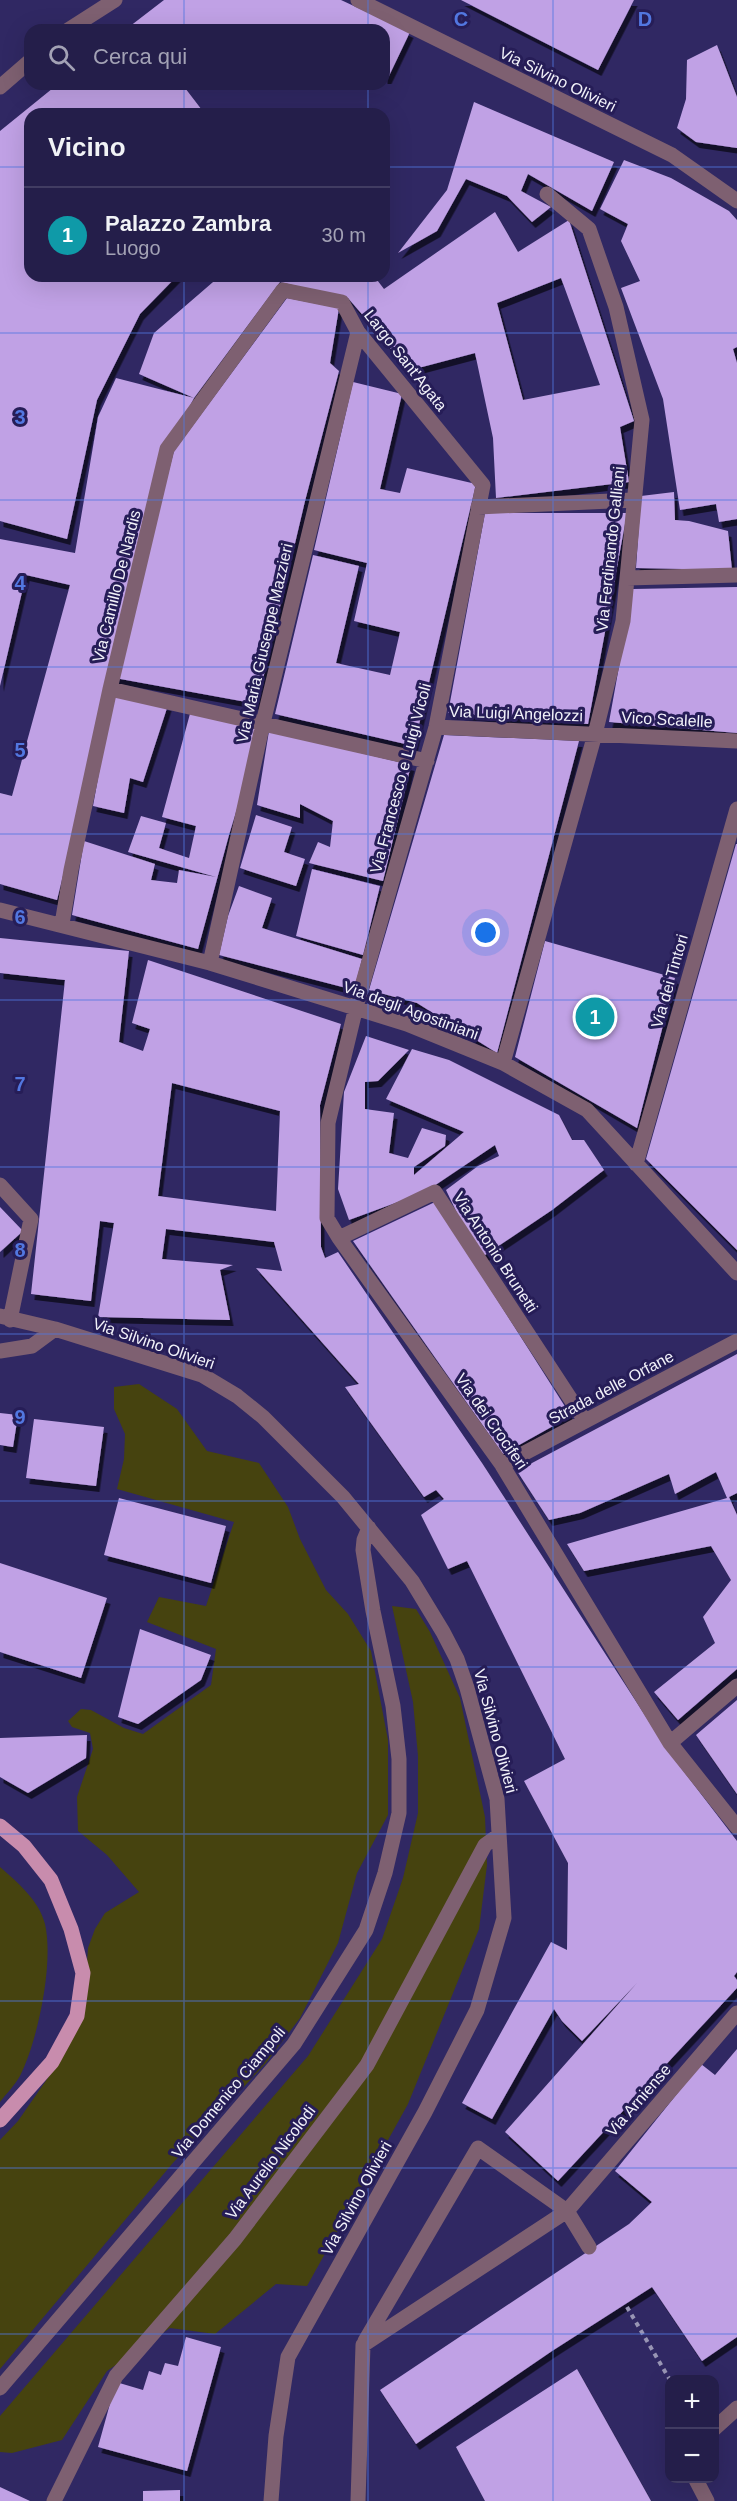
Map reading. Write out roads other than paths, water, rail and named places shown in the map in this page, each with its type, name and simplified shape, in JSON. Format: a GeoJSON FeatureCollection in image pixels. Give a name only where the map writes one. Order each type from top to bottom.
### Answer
{"type":"FeatureCollection","features":[{"type":"Feature","properties":{"kind":"main road"},"geometry":{"type":"LineString","coordinates":[[0,1826],[24,1846],[51,1880],[71,1929],[83,1973],[77,2016],[52,2062],[0,2120]]}},
{"type":"Feature","properties":{"kind":"street"},"geometry":{"type":"LineString","coordinates":[[77,24],[115,0]]}},
{"type":"Feature","properties":{"kind":"street","name":"Via Silvino Olivieri"},"geometry":{"type":"LineString","coordinates":[[358,0],[672,155],[737,201]]}},
{"type":"Feature","properties":{"kind":"street"},"geometry":{"type":"LineString","coordinates":[[0,87],[24,66]]}},
{"type":"Feature","properties":{"kind":"street","name":"Via Ferdinando Galliani"},"geometry":{"type":"LineString","coordinates":[[503,1064],[623,621],[642,420],[616,307],[589,229],[547,194]]}},
{"type":"Feature","properties":{"kind":"street","name":"Largo Sant'Agata"},"geometry":{"type":"LineString","coordinates":[[283,290],[342,302],[358,332],[483,485]]}},
{"type":"Feature","properties":{"kind":"street","name":"Via Camillo De Nardis"},"geometry":{"type":"LineString","coordinates":[[62,924],[70,870],[110,688],[167,449],[283,290]]}},
{"type":"Feature","properties":{"kind":"street","name":"Via Maria Giuseppe Mazzieri"},"geometry":{"type":"LineString","coordinates":[[210,963],[263,723],[358,332]]}},
{"type":"Feature","properties":{"kind":"street","name":"Via Francesco e Luigi Vicoli"},"geometry":{"type":"LineString","coordinates":[[356,1007],[436,728],[483,485]]}},
{"type":"Feature","properties":{"kind":"street"},"geometry":{"type":"LineString","coordinates":[[478,507],[633,500]]}},
{"type":"Feature","properties":{"kind":"street"},"geometry":{"type":"LineString","coordinates":[[627,578],[737,575]]}},
{"type":"Feature","properties":{"kind":"street"},"geometry":{"type":"LineString","coordinates":[[110,688],[427,761]]}},
{"type":"Feature","properties":{"kind":"street","name":"Via Luigi Angelozzi"},"geometry":{"type":"LineString","coordinates":[[436,728],[594,734]]}},
{"type":"Feature","properties":{"kind":"street","name":"Vico Scalelle"},"geometry":{"type":"LineString","coordinates":[[594,734],[737,741]]}},
{"type":"Feature","properties":{"kind":"street","name":"Via dei Tintori"},"geometry":{"type":"LineString","coordinates":[[636,1164],[737,808]]}},
{"type":"Feature","properties":{"kind":"street","name":"Via degli Agostiniani"},"geometry":{"type":"LineString","coordinates":[[0,910],[210,963],[356,1007],[407,1024],[503,1064],[587,1110],[737,1273]]}},
{"type":"Feature","properties":{"kind":"street","name":"Via dei Crociferi"},"geometry":{"type":"LineString","coordinates":[[356,1007],[328,1123],[327,1218],[502,1465],[670,1743],[737,1827]]}},
{"type":"Feature","properties":{"kind":"street"},"geometry":{"type":"LineString","coordinates":[[0,1185],[31,1219],[5,1318]]}},
{"type":"Feature","properties":{"kind":"street","name":"Via Antonio Brunetti"},"geometry":{"type":"LineString","coordinates":[[339,1238],[435,1192],[585,1421]]}},
{"type":"Feature","properties":{"kind":"street","name":"Via Silvino Olivieri"},"geometry":{"type":"LineString","coordinates":[[5,1318],[55,1329],[202,1375],[237,1396],[263,1417],[310,1463],[369,1528],[412,1581],[457,1659],[497,1799],[504,1918],[477,2010],[424,2112],[288,2357],[276,2436],[271,2501]]}},
{"type":"Feature","properties":{"kind":"street"},"geometry":{"type":"LineString","coordinates":[[0,1351],[32,1346],[55,1329]]}},
{"type":"Feature","properties":{"kind":"street","name":"Strada delle Orfane"},"geometry":{"type":"LineString","coordinates":[[502,1465],[737,1341]]}},
{"type":"Feature","properties":{"kind":"street","name":"Via Domenico Ciampoli"},"geometry":{"type":"LineString","coordinates":[[0,2388],[294,2044],[366,1930],[385,1873],[399,1813],[399,1759],[393,1706],[363,1550],[369,1528]]}},
{"type":"Feature","properties":{"kind":"street"},"geometry":{"type":"LineString","coordinates":[[670,1743],[737,1686]]}},
{"type":"Feature","properties":{"kind":"street","name":"Via Aurelio Nicolodi"},"geometry":{"type":"LineString","coordinates":[[54,2501],[116,2376],[235,2239],[367,2065],[485,1845],[499,1835]]}},
{"type":"Feature","properties":{"kind":"street","name":"Via Arniense"},"geometry":{"type":"LineString","coordinates":[[363,2345],[567,2211],[737,2013]]}},
{"type":"Feature","properties":{"kind":"street"},"geometry":{"type":"LineString","coordinates":[[357,2501],[363,2345],[478,2148],[567,2211],[590,2247]]}},
{"type":"Feature","properties":{"kind":"street"},"geometry":{"type":"LineString","coordinates":[[719,2424],[737,2408]]}},
{"type":"Feature","properties":{"kind":"street"},"geometry":{"type":"LineString","coordinates":[[698,2483],[707,2501]]}},
{"type":"Feature","properties":{"kind":"place","name":"Palazzo Zambra"},"geometry":{"type":"Point","coordinates":[595,1017]}}]}
